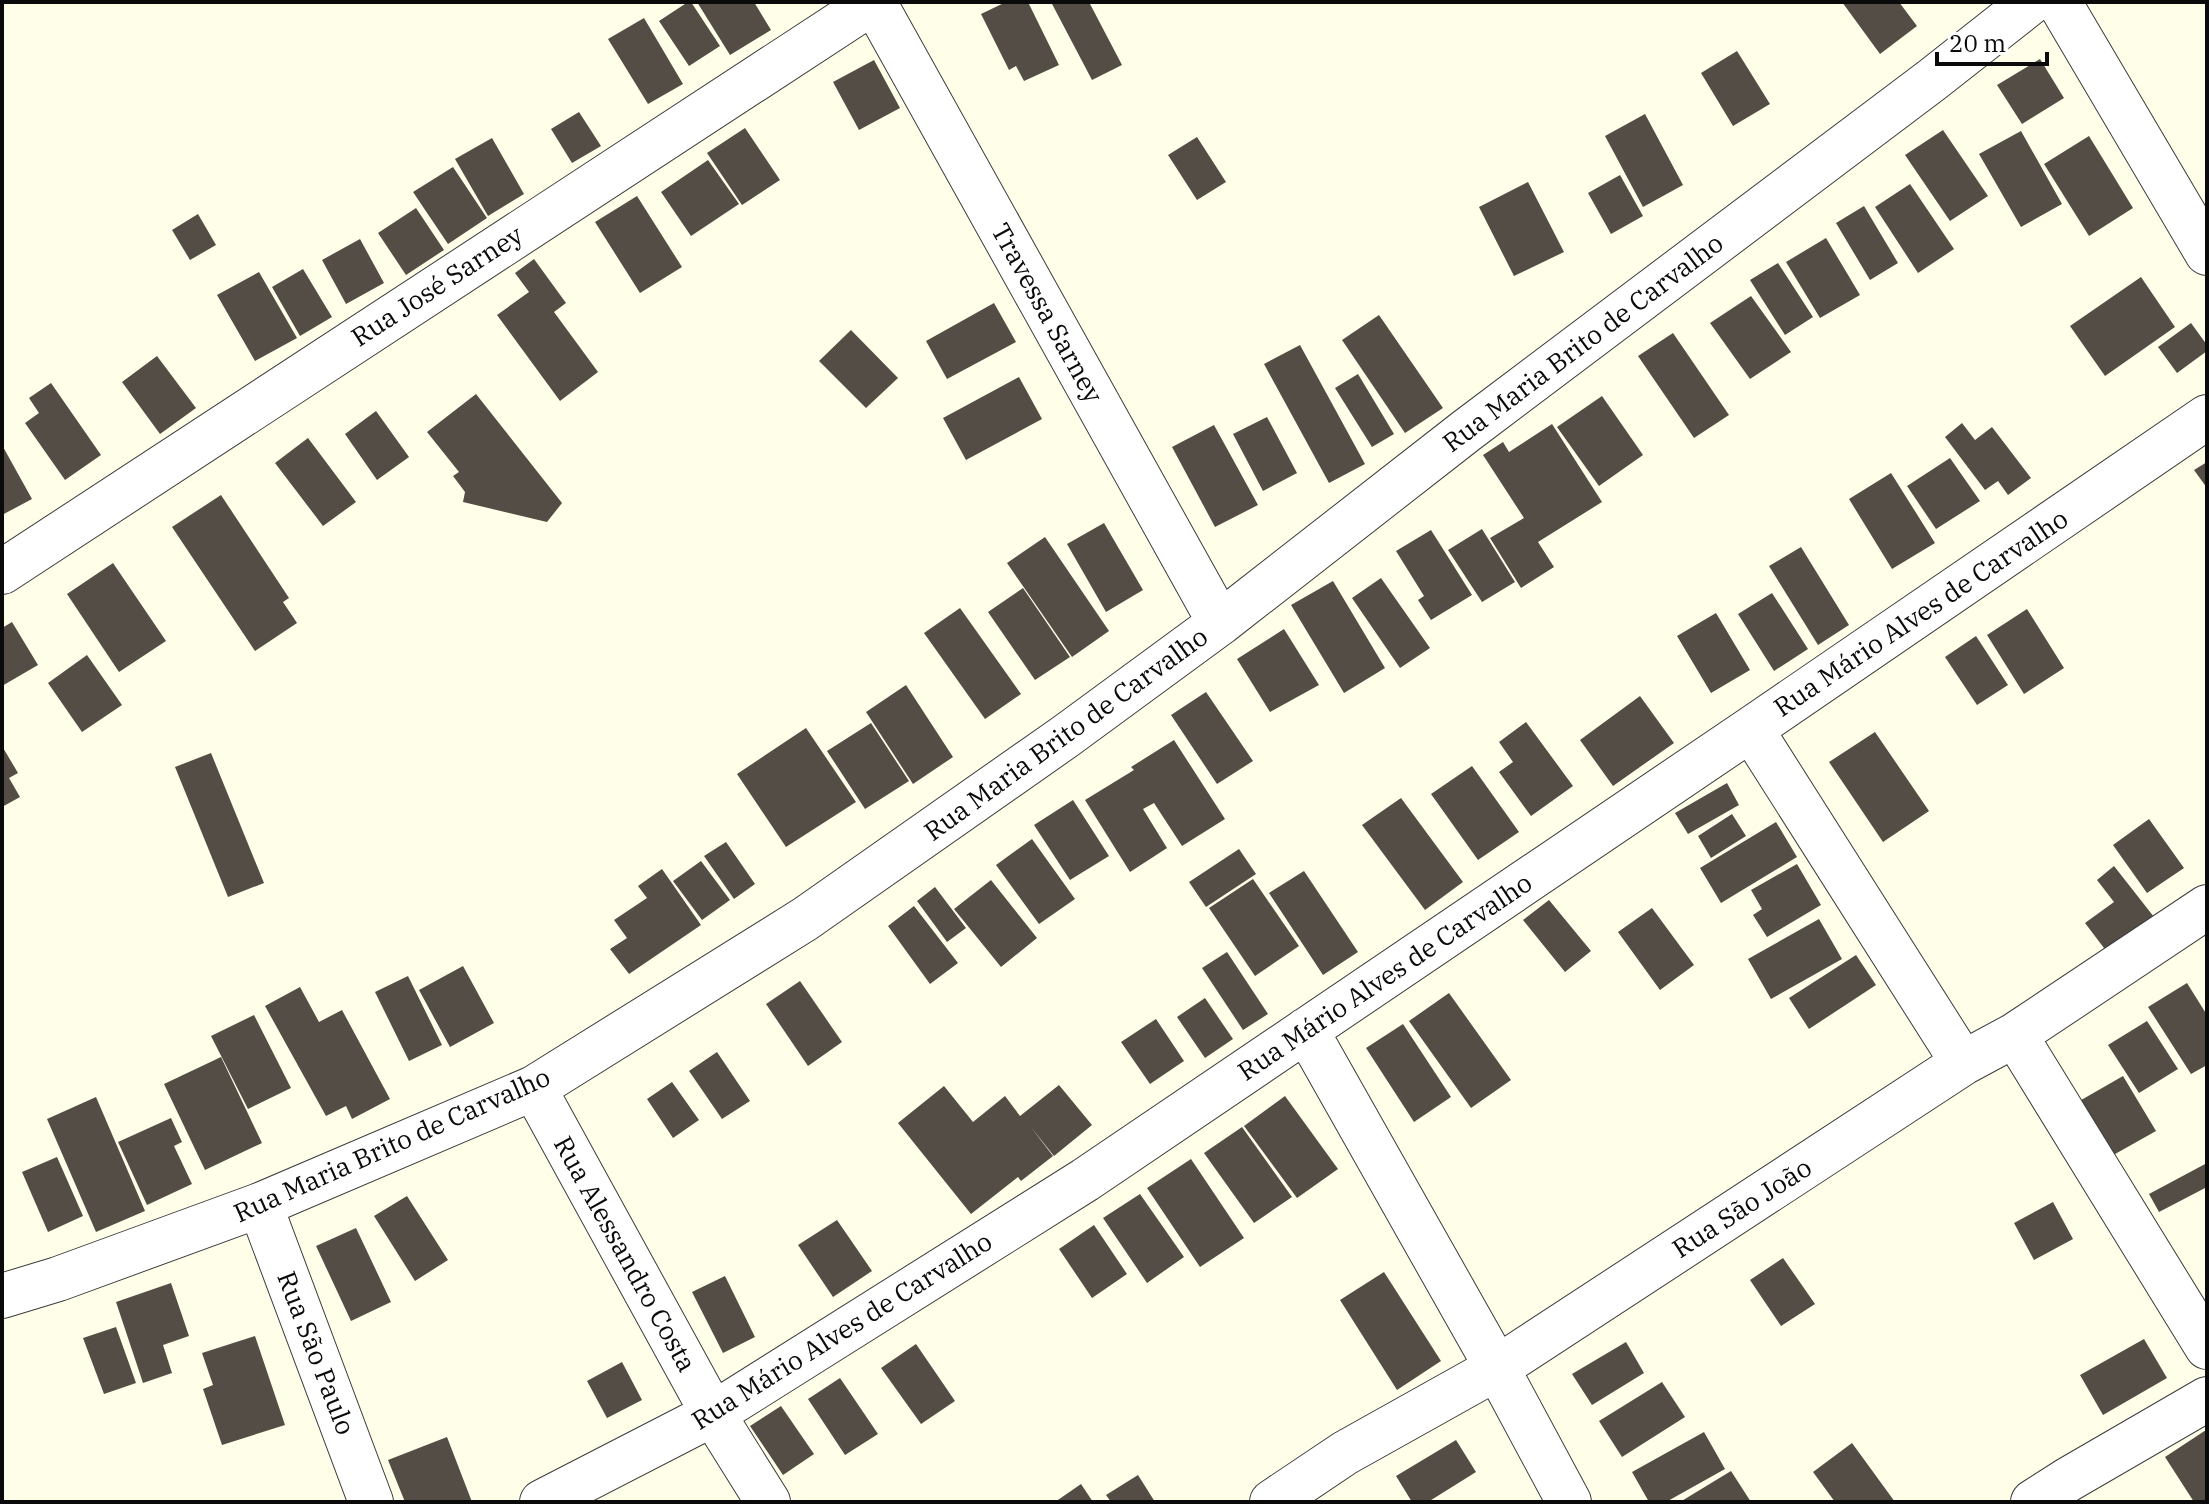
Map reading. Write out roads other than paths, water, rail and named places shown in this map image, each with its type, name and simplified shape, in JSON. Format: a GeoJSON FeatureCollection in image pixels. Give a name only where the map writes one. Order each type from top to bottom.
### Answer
{"type":"FeatureCollection","features":[{"type":"Feature","properties":{"kind":"street","name":"Rua José Sarney"},"geometry":{"type":"LineString","coordinates":[[2,572],[874,2]]}},
{"type":"Feature","properties":{"kind":"street","name":"Travessa Sarney"},"geometry":{"type":"LineString","coordinates":[[874,2],[1220,623]]}},
{"type":"Feature","properties":{"kind":"street","name":"Rua Maria Brito de Carvalho"},"geometry":{"type":"LineString","coordinates":[[2,1296],[58,1279],[260,1205],[534,1088],[805,919],[1066,736],[1220,623],[1466,431],[2031,2]]}},
{"type":"Feature","properties":{"kind":"street"},"geometry":{"type":"LineString","coordinates":[[2059,2],[2207,253]]}},
{"type":"Feature","properties":{"kind":"street","name":"Rua Mário Alves de Carvalho"},"geometry":{"type":"LineString","coordinates":[[542,1502],[713,1414],[1085,1180],[2207,417]]}},
{"type":"Feature","properties":{"kind":"street"},"geometry":{"type":"LineString","coordinates":[[1751,729],[1963,1063]]}},
{"type":"Feature","properties":{"kind":"street","name":"Rua São João"},"geometry":{"type":"LineString","coordinates":[[1272,1502],[1345,1453],[1497,1368],[1963,1063],[2015,1035],[2207,907]]}},
{"type":"Feature","properties":{"kind":"street"},"geometry":{"type":"LineString","coordinates":[[1306,1030],[1569,1502]]}},
{"type":"Feature","properties":{"kind":"street"},"geometry":{"type":"LineString","coordinates":[[2015,1035],[2207,1347]]}},
{"type":"Feature","properties":{"kind":"street","name":"Rua Alessandro Costa"},"geometry":{"type":"LineString","coordinates":[[534,1088],[713,1414],[768,1502]]}},
{"type":"Feature","properties":{"kind":"street","name":"Rua São Paulo"},"geometry":{"type":"LineString","coordinates":[[260,1205],[371,1502]]}},
{"type":"Feature","properties":{"kind":"street"},"geometry":{"type":"LineString","coordinates":[[2033,1502],[2207,1399]]}}]}
